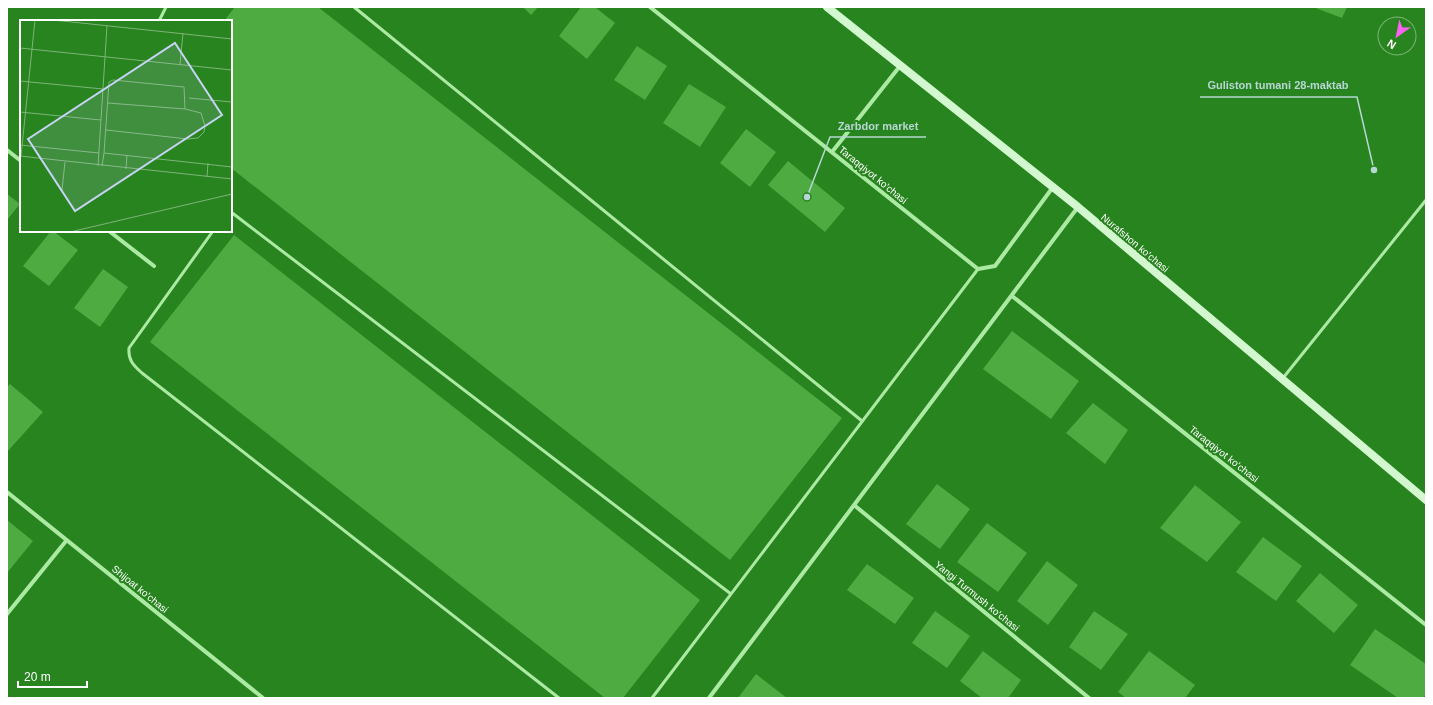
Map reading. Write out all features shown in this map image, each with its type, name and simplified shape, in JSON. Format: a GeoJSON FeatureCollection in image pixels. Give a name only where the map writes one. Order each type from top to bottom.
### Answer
{"type":"FeatureCollection","features":[{"type":"Feature","properties":{"kind":"street","name":"Taraqqiyot ko'chasi"},"geometry":{"type":"LineString","coordinates":[[650,7],[978,269]]}},
{"type":"Feature","properties":{"kind":"street","name":"Nurafshon ko'chasi"},"geometry":{"type":"LineString","coordinates":[[827,7],[1078,207],[1426,500]]}},
{"type":"Feature","properties":{"kind":"street"},"geometry":{"type":"LineString","coordinates":[[832,152],[900,66]]}},
{"type":"Feature","properties":{"kind":"street"},"geometry":{"type":"LineString","coordinates":[[7,150],[20,160]]}},
{"type":"Feature","properties":{"kind":"street"},"geometry":{"type":"LineString","coordinates":[[978,269],[996,266],[1053,188]]}},
{"type":"Feature","properties":{"kind":"street"},"geometry":{"type":"LineString","coordinates":[[709,698],[1078,207]]}},
{"type":"Feature","properties":{"kind":"street"},"geometry":{"type":"LineString","coordinates":[[110,232],[154,266]]}},
{"type":"Feature","properties":{"kind":"street","name":"Taraqqiyot ko'chasi"},"geometry":{"type":"LineString","coordinates":[[1012,296],[1426,625]]}},
{"type":"Feature","properties":{"kind":"street","name":"Shijoat ko'chasi"},"geometry":{"type":"LineString","coordinates":[[7,492],[263,698]]}},
{"type":"Feature","properties":{"kind":"street","name":"Yangi Turmush ko'chasi"},"geometry":{"type":"LineString","coordinates":[[854,505],[1089,698]]}},
{"type":"Feature","properties":{"kind":"street"},"geometry":{"type":"LineString","coordinates":[[7,614],[66,541]]}},
{"type":"Feature","properties":{"kind":"lane"},"geometry":{"type":"LineString","coordinates":[[160,20],[166,7]]}},
{"type":"Feature","properties":{"kind":"lane"},"geometry":{"type":"LineString","coordinates":[[354,7],[862,421]]}},
{"type":"Feature","properties":{"kind":"lane"},"geometry":{"type":"LineString","coordinates":[[1282,380],[1426,200]]}},
{"type":"Feature","properties":{"kind":"lane"},"geometry":{"type":"LineString","coordinates":[[232,213],[731,594]]}},
{"type":"Feature","properties":{"kind":"lane"},"geometry":{"type":"LineString","coordinates":[[212,232],[129,348],[128,356],[134,365],[148,378],[559,698]]}},
{"type":"Feature","properties":{"kind":"lane"},"geometry":{"type":"LineString","coordinates":[[652,698],[978,269]]}},
{"type":"Feature","properties":{"kind":"building"},"geometry":{"type":"Polygon","coordinates":[[[235,7],[318,7],[842,418],[730,560],[232,169],[232,20],[225,20],[235,7]]]}},
{"type":"Feature","properties":{"kind":"building"},"geometry":{"type":"Polygon","coordinates":[[[523,7],[538,7],[531,15],[523,7]]]}},
{"type":"Feature","properties":{"kind":"building"},"geometry":{"type":"Polygon","coordinates":[[[581,7],[595,7],[615,23],[587,59],[559,36],[581,7]]]}},
{"type":"Feature","properties":{"kind":"building"},"geometry":{"type":"Polygon","coordinates":[[[1313,7],[1347,7],[1342,18],[1313,7]]]}},
{"type":"Feature","properties":{"kind":"building"},"geometry":{"type":"Polygon","coordinates":[[[637,46],[667,66],[645,100],[614,80],[637,46]]]}},
{"type":"Feature","properties":{"kind":"building"},"geometry":{"type":"Polygon","coordinates":[[[689,84],[726,107],[700,147],[663,123],[689,84]]]}},
{"type":"Feature","properties":{"kind":"building"},"geometry":{"type":"Polygon","coordinates":[[[746,129],[776,152],[750,187],[720,163],[746,129]]]}},
{"type":"Feature","properties":{"kind":"building"},"geometry":{"type":"Polygon","coordinates":[[[788,161],[845,208],[825,232],[768,185],[788,161]]]}},
{"type":"Feature","properties":{"kind":"building"},"geometry":{"type":"Polygon","coordinates":[[[7,194],[20,204],[7,220],[7,194]]]}},
{"type":"Feature","properties":{"kind":"building"},"geometry":{"type":"Polygon","coordinates":[[[50,232],[54,232],[78,250],[49,286],[23,266],[50,232]]]}},
{"type":"Feature","properties":{"kind":"building"},"geometry":{"type":"Polygon","coordinates":[[[234,235],[700,600],[623,698],[605,698],[150,342],[234,235]]]}},
{"type":"Feature","properties":{"kind":"building"},"geometry":{"type":"Polygon","coordinates":[[[103,269],[128,287],[100,327],[74,308],[103,269]]]}},
{"type":"Feature","properties":{"kind":"building"},"geometry":{"type":"Polygon","coordinates":[[[1012,331],[1079,381],[1051,419],[983,369],[1012,331]]]}},
{"type":"Feature","properties":{"kind":"building"},"geometry":{"type":"Polygon","coordinates":[[[10,384],[43,412],[7,452],[7,387],[10,384]]]}},
{"type":"Feature","properties":{"kind":"building"},"geometry":{"type":"Polygon","coordinates":[[[1093,403],[1128,430],[1105,464],[1066,433],[1093,403]]]}},
{"type":"Feature","properties":{"kind":"building"},"geometry":{"type":"Polygon","coordinates":[[[937,484],[970,509],[940,549],[906,524],[937,484]]]}},
{"type":"Feature","properties":{"kind":"building"},"geometry":{"type":"Polygon","coordinates":[[[1195,485],[1241,522],[1207,562],[1160,528],[1195,485]]]}},
{"type":"Feature","properties":{"kind":"building"},"geometry":{"type":"Polygon","coordinates":[[[7,520],[33,541],[7,573],[7,520]]]}},
{"type":"Feature","properties":{"kind":"building"},"geometry":{"type":"Polygon","coordinates":[[[987,523],[1027,553],[998,592],[957,562],[987,523]]]}},
{"type":"Feature","properties":{"kind":"building"},"geometry":{"type":"Polygon","coordinates":[[[1263,537],[1302,566],[1276,601],[1236,572],[1263,537]]]}},
{"type":"Feature","properties":{"kind":"building"},"geometry":{"type":"Polygon","coordinates":[[[1047,561],[1078,585],[1048,625],[1017,601],[1047,561]]]}},
{"type":"Feature","properties":{"kind":"building"},"geometry":{"type":"Polygon","coordinates":[[[867,564],[914,598],[895,624],[847,590],[867,564]]]}},
{"type":"Feature","properties":{"kind":"building"},"geometry":{"type":"Polygon","coordinates":[[[1320,573],[1358,605],[1334,633],[1296,601],[1320,573]]]}},
{"type":"Feature","properties":{"kind":"building"},"geometry":{"type":"Polygon","coordinates":[[[935,611],[970,636],[947,668],[912,643],[935,611]]]}},
{"type":"Feature","properties":{"kind":"building"},"geometry":{"type":"Polygon","coordinates":[[[1094,611],[1128,634],[1101,670],[1069,647],[1094,611]]]}},
{"type":"Feature","properties":{"kind":"building"},"geometry":{"type":"Polygon","coordinates":[[[1375,629],[1426,664],[1426,694],[1423,698],[1398,698],[1350,665],[1375,629]]]}},
{"type":"Feature","properties":{"kind":"building"},"geometry":{"type":"Polygon","coordinates":[[[983,651],[1021,680],[1008,698],[982,698],[960,681],[983,651]]]}},
{"type":"Feature","properties":{"kind":"building"},"geometry":{"type":"Polygon","coordinates":[[[1149,651],[1195,685],[1185,698],[1126,698],[1118,692],[1149,651]]]}},
{"type":"Feature","properties":{"kind":"building"},"geometry":{"type":"Polygon","coordinates":[[[756,674],[787,698],[738,698],[756,674]]]}},
{"type":"Feature","properties":{"kind":"place","name":"Guliston tumani 28-maktab"},"geometry":{"type":"Point","coordinates":[1374,170]}},
{"type":"Feature","properties":{"kind":"place","name":"Zarbdor market"},"geometry":{"type":"Point","coordinates":[807,197]}}]}
